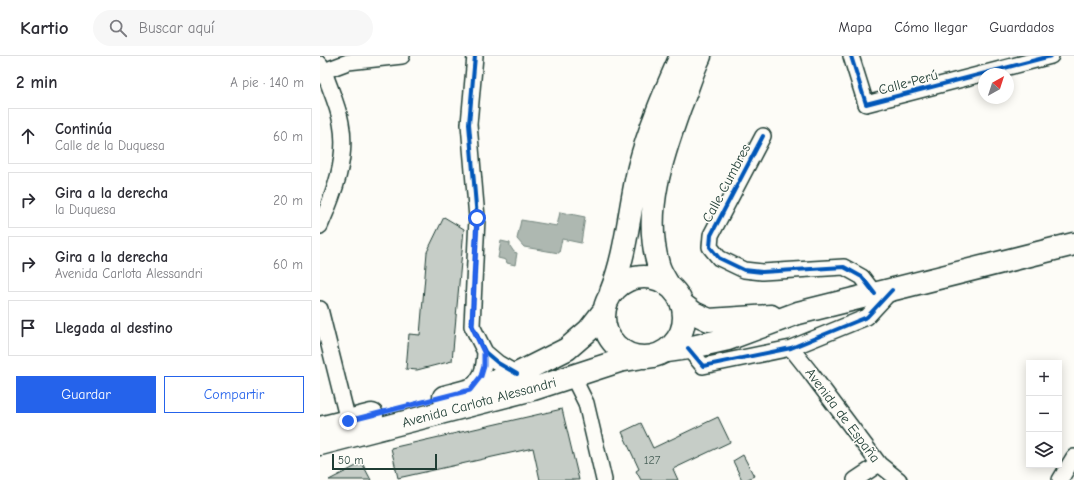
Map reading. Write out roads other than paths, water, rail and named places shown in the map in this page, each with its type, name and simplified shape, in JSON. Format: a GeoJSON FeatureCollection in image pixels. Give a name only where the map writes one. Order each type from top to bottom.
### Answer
{"type":"FeatureCollection","features":[{"type":"Feature","properties":{"kind":"main road"},"geometry":{"type":"LineString","coordinates":[[607,302],[621,284],[632,278],[645,277],[658,279],[669,286],[677,294],[682,304],[684,317],[682,330],[676,342],[667,351],[658,356],[637,358],[625,354],[615,346],[608,336],[603,324],[607,302],[619,271],[639,168],[656,112],[681,56]]}},
{"type":"Feature","properties":{"kind":"main road"},"geometry":{"type":"LineString","coordinates":[[669,286],[658,266],[653,242],[653,208],[658,173],[675,121],[700,56]]}},
{"type":"Feature","properties":{"kind":"main road"},"geometry":{"type":"LineString","coordinates":[[667,351],[728,339],[798,313],[1074,244]]}},
{"type":"Feature","properties":{"kind":"main road","name":"Avenida Carlota Alessandri"},"geometry":{"type":"LineString","coordinates":[[320,428],[470,390],[517,374],[567,349],[589,330],[607,302]]}},
{"type":"Feature","properties":{"kind":"main road"},"geometry":{"type":"LineString","coordinates":[[682,304],[694,313],[709,320],[798,313]]}},
{"type":"Feature","properties":{"kind":"main road","name":"Avenida Carlota Alessandri"},"geometry":{"type":"LineString","coordinates":[[320,444],[533,389],[619,361],[637,358]]}},
{"type":"Feature","properties":{"kind":"street"},"geometry":{"type":"LineString","coordinates":[[320,226],[341,167],[344,146],[341,122],[322,67],[348,62],[402,56]]}},
{"type":"Feature","properties":{"kind":"street"},"geometry":{"type":"LineString","coordinates":[[470,390],[481,376],[484,366],[484,352],[472,326],[477,218],[469,124],[475,56]]}},
{"type":"Feature","properties":{"kind":"street","name":"Calle Perú"},"geometry":{"type":"LineString","coordinates":[[851,56],[866,104],[1052,56]]}},
{"type":"Feature","properties":{"kind":"street","name":"Calle Cumbres"},"geometry":{"type":"LineString","coordinates":[[763,136],[711,235],[710,247],[719,258],[744,270],[762,272],[844,267],[884,292]]}},
{"type":"Feature","properties":{"kind":"street"},"geometry":{"type":"LineString","coordinates":[[688,348],[703,366],[791,348],[867,316],[884,292]]}},
{"type":"Feature","properties":{"kind":"street"},"geometry":{"type":"LineString","coordinates":[[320,309],[348,421]]}},
{"type":"Feature","properties":{"kind":"street","name":"Avenida de España"},"geometry":{"type":"LineString","coordinates":[[791,348],[879,464],[899,480]]}},
{"type":"Feature","properties":{"kind":"street"},"geometry":{"type":"LineString","coordinates":[[484,352],[498,363],[517,374]]}},
{"type":"Feature","properties":{"kind":"street"},"geometry":{"type":"LineString","coordinates":[[573,377],[586,403],[604,480]]}},
{"type":"Feature","properties":{"kind":"street"},"geometry":{"type":"LineString","coordinates":[[1060,480],[1074,457]]}},
{"type":"Feature","properties":{"kind":"street"},"geometry":{"type":"LineString","coordinates":[[855,480],[879,464]]}}]}
